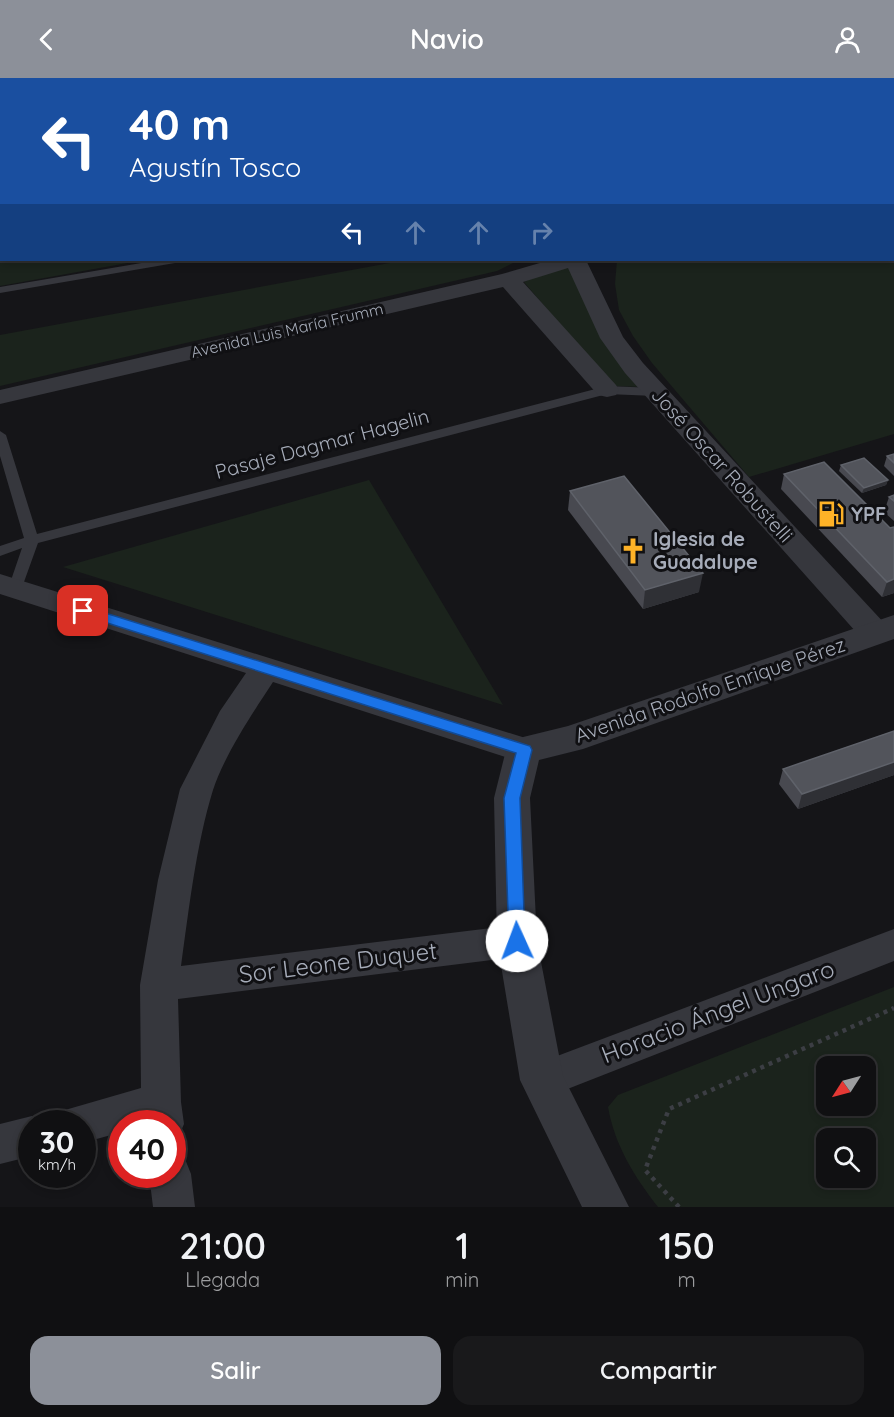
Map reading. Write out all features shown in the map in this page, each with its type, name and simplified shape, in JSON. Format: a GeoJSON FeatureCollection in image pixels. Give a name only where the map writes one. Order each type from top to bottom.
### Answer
{"type":"FeatureCollection","features":[{"type":"Feature","properties":{"kind":"street","name":"Avenida Luis María Frumm"},"geometry":{"type":"LineString","coordinates":[[0,397],[508,279],[571,261]]}},
{"type":"Feature","properties":{"kind":"street","name":"José Oscar Robustelli"},"geometry":{"type":"LineString","coordinates":[[574,261],[612,338],[655,392],[888,638]]}},
{"type":"Feature","properties":{"kind":"street"},"geometry":{"type":"LineString","coordinates":[[508,279],[607,390]]}},
{"type":"Feature","properties":{"kind":"street"},"geometry":{"type":"LineString","coordinates":[[5,593],[265,669],[524,750],[512,798],[517,941],[542,1080],[606,1207]]}},
{"type":"Feature","properties":{"kind":"street","name":"Avenida Rodolfo Enrique Pérez"},"geometry":{"type":"LineString","coordinates":[[524,750],[571,739],[888,638]]}},
{"type":"Feature","properties":{"kind":"street"},"geometry":{"type":"LineString","coordinates":[[162,1110],[159,985],[176,880],[197,789],[231,720],[265,669]]}},
{"type":"Feature","properties":{"kind":"street","name":"Sor Leone Duquet"},"geometry":{"type":"LineString","coordinates":[[159,985],[517,941]]}},
{"type":"Feature","properties":{"kind":"street","name":"Horacio Ángel Ungaro"},"geometry":{"type":"LineString","coordinates":[[542,1080],[894,945]]}},
{"type":"Feature","properties":{"kind":"street"},"geometry":{"type":"LineString","coordinates":[[0,1144],[18,1140]]}},
{"type":"Feature","properties":{"kind":"street"},"geometry":{"type":"LineString","coordinates":[[172,1188],[174,1207]]}},
{"type":"Feature","properties":{"kind":"lane"},"geometry":{"type":"LineString","coordinates":[[0,290],[169,261]]}},
{"type":"Feature","properties":{"kind":"lane","name":"Pasaje Dagmar Hagelin"},"geometry":{"type":"LineString","coordinates":[[0,551],[32,540],[607,390],[655,392]]}},
{"type":"Feature","properties":{"kind":"lane"},"geometry":{"type":"LineString","coordinates":[[0,435],[32,540],[5,593]]}},
{"type":"Feature","properties":{"kind":"path"},"geometry":{"type":"LineString","coordinates":[[679,1207],[645,1170],[669,1109],[894,1008]]}},
{"type":"Feature","properties":{"kind":"shaded area"},"geometry":{"type":"Polygon","coordinates":[[[0,261],[138,261],[0,286],[0,261]]]}},
{"type":"Feature","properties":{"kind":"shaded area"},"geometry":{"type":"Polygon","coordinates":[[[401,261],[517,261],[497,271],[0,386],[0,335],[401,261]]]}},
{"type":"Feature","properties":{"kind":"shaded area"},"geometry":{"type":"Polygon","coordinates":[[[617,261],[894,261],[894,434],[749,477],[652,363],[633,336],[619,310],[615,284],[617,261]]]}},
{"type":"Feature","properties":{"kind":"shaded area"},"geometry":{"type":"Polygon","coordinates":[[[571,264],[643,387],[612,386],[524,282],[556,267],[571,264]]]}},
{"type":"Feature","properties":{"kind":"shaded area"},"geometry":{"type":"Polygon","coordinates":[[[369,480],[503,705],[63,567],[369,480]]]}},
{"type":"Feature","properties":{"kind":"shaded area"},"geometry":{"type":"Polygon","coordinates":[[[894,987],[894,1207],[658,1207],[633,1172],[621,1148],[608,1107],[618,1095],[894,987]]]}},
{"type":"Feature","properties":{"kind":"building"},"geometry":{"type":"Polygon","coordinates":[[[894,454],[894,463],[887,456],[894,454]]]}},
{"type":"Feature","properties":{"kind":"building","name":"YPF"},"geometry":{"type":"Polygon","coordinates":[[[864,458],[888,480],[864,488],[841,465],[864,458]]]}},
{"type":"Feature","properties":{"kind":"building","name":"YPF"},"geometry":{"type":"Polygon","coordinates":[[[824,462],[890,528],[894,527],[894,579],[887,582],[784,474],[824,462]]]}},
{"type":"Feature","properties":{"kind":"building","name":"Iglesia de Guadalupe"},"geometry":{"type":"Polygon","coordinates":[[[624,476],[703,573],[645,590],[570,491],[624,476]]]}},
{"type":"Feature","properties":{"kind":"building"},"geometry":{"type":"Polygon","coordinates":[[[894,731],[894,762],[802,794],[783,769],[894,731]]]}},
{"type":"Feature","properties":{"kind":"place","name":"YPF"},"geometry":{"type":"Point","coordinates":[831,514]}},
{"type":"Feature","properties":{"kind":"place","name":"Iglesia de Guadalupe"},"geometry":{"type":"Point","coordinates":[633,551]}},
{"type":"Feature","properties":{"kind":"route"},"geometry":{"type":"LineString","coordinates":[[83,611],[524,750],[512,798],[517,941]]}}]}
